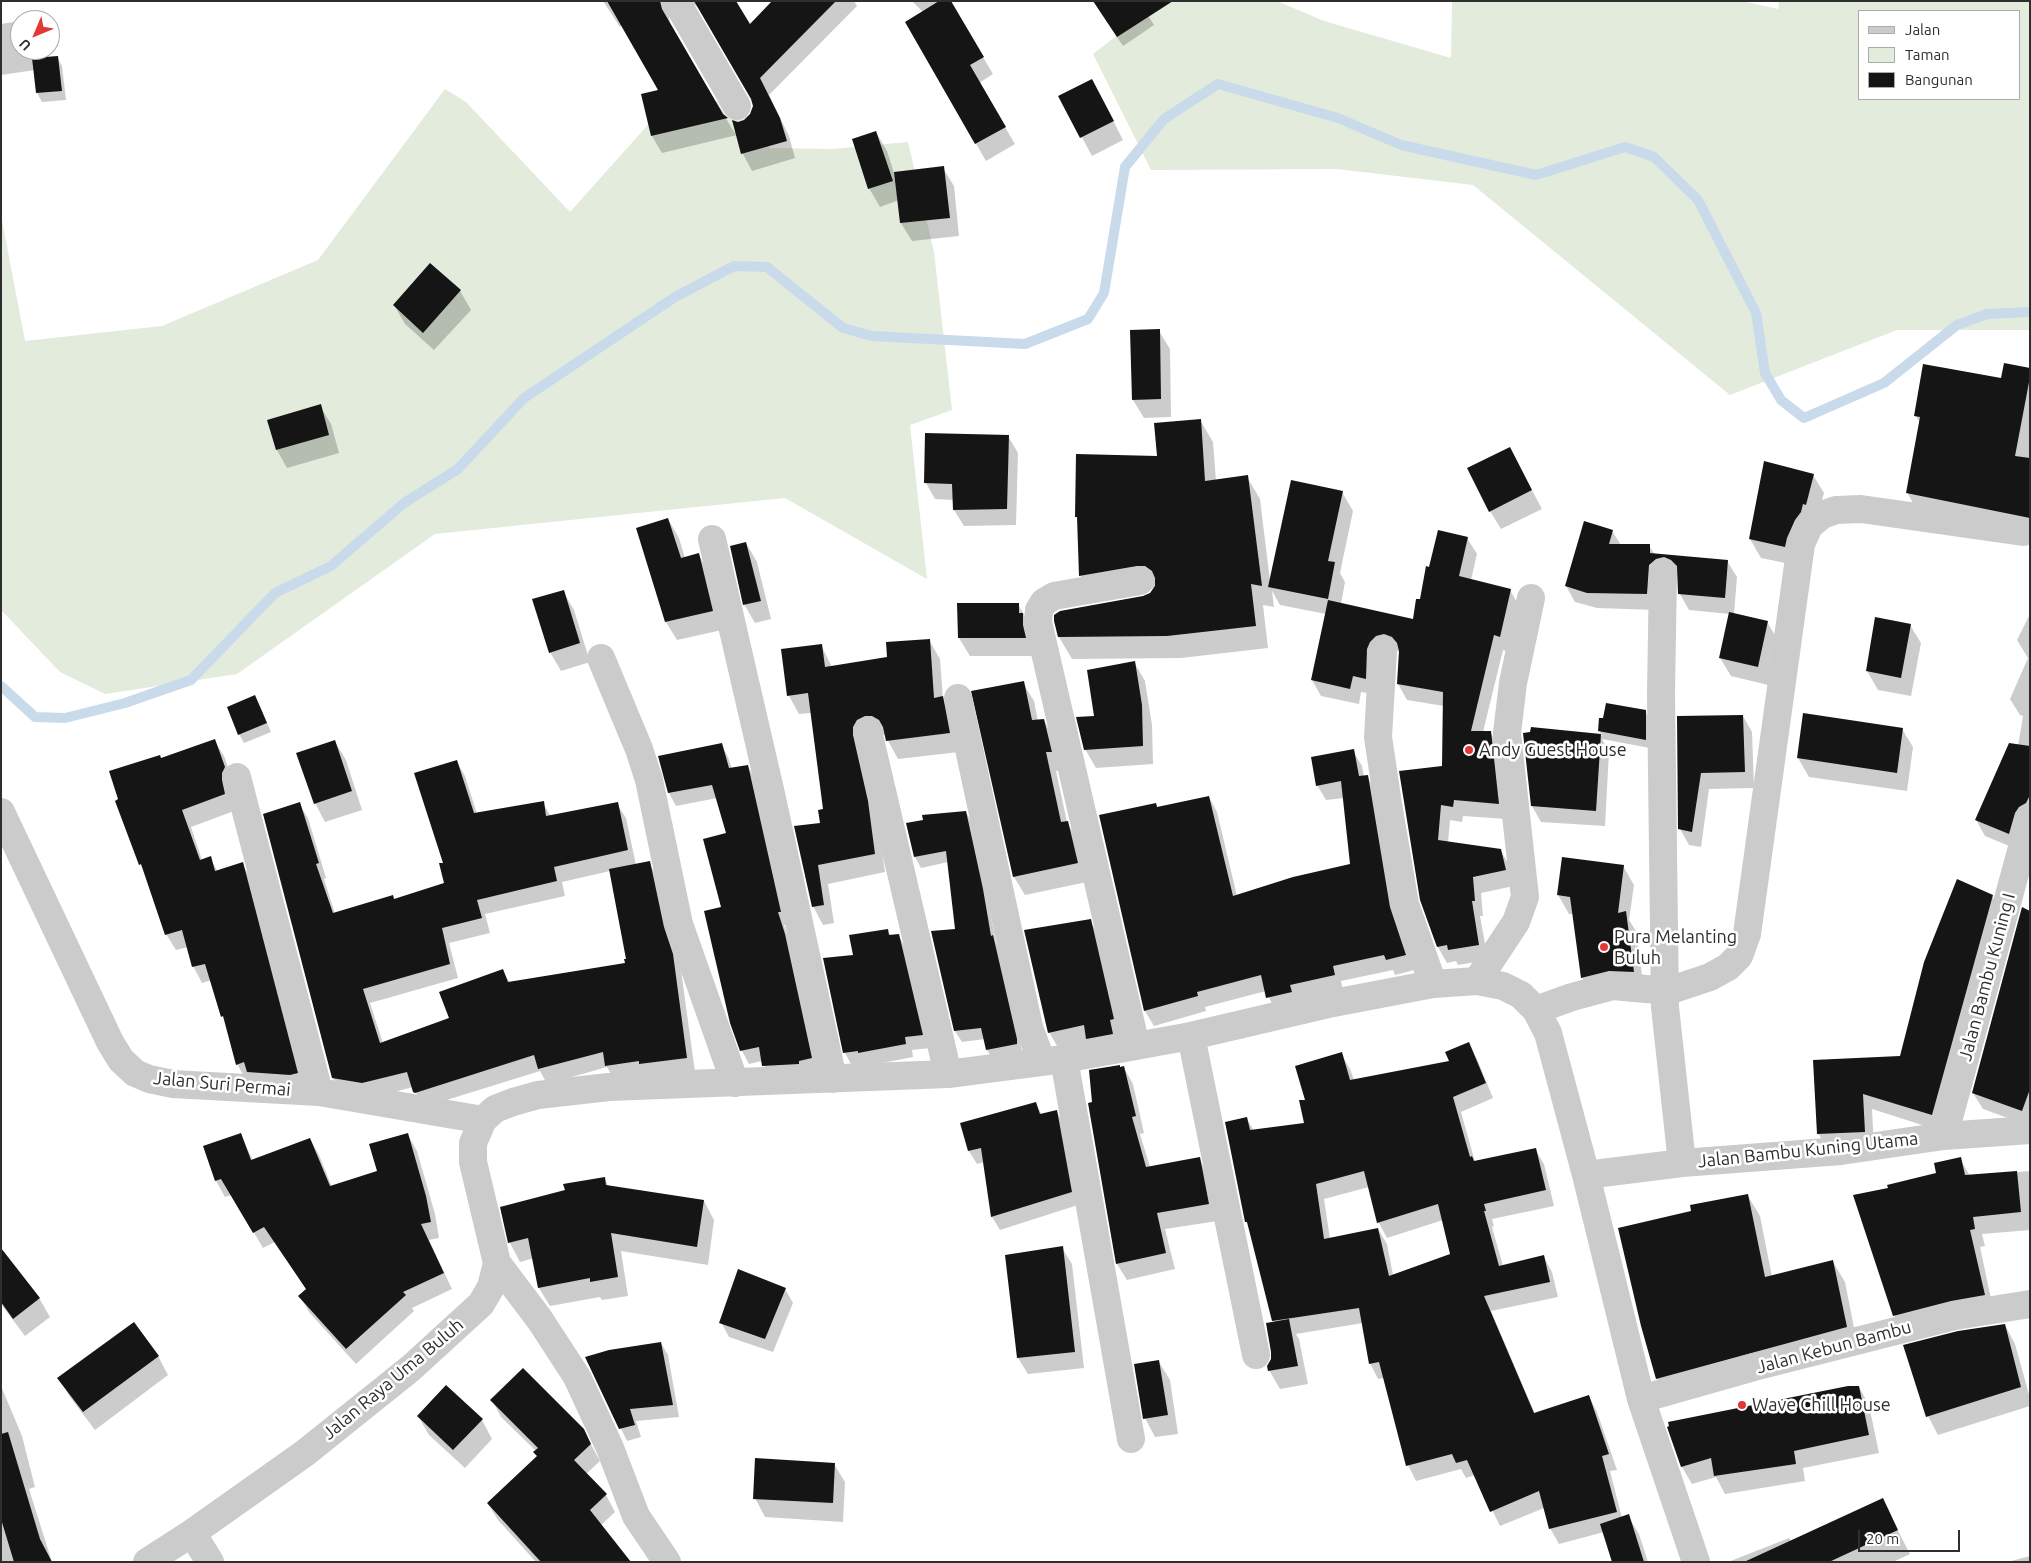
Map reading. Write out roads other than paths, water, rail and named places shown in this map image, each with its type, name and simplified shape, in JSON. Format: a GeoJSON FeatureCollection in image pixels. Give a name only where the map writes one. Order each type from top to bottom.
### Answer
{"type":"FeatureCollection","features":[{"type":"Feature","properties":{"kind":"street"},"geometry":{"type":"LineString","coordinates":[[676,1],[738,106]]}},
{"type":"Feature","properties":{"kind":"street"},"geometry":{"type":"LineString","coordinates":[[1536,1010],[1572,997],[1613,986],[1664,992],[1710,976],[1728,967],[1739,956],[1747,934],[1801,544],[1809,526],[1822,515],[1836,510],[1861,510],[2023,532]]}},
{"type":"Feature","properties":{"kind":"street"},"geometry":{"type":"LineString","coordinates":[[712,539],[771,794],[833,1079]]}},
{"type":"Feature","properties":{"kind":"street"},"geometry":{"type":"LineString","coordinates":[[1663,573],[1661,693],[1664,992],[1682,1163]]}},
{"type":"Feature","properties":{"kind":"street"},"geometry":{"type":"LineString","coordinates":[[1136,1046],[1038,622],[1039,610],[1044,602],[1054,596],[1140,580]]}},
{"type":"Feature","properties":{"kind":"street"},"geometry":{"type":"LineString","coordinates":[[1477,981],[1516,922],[1525,897],[1507,733],[1513,683],[1531,598]]}},
{"type":"Feature","properties":{"kind":"street"},"geometry":{"type":"LineString","coordinates":[[1384,650],[1378,737],[1405,904],[1433,984]]}},
{"type":"Feature","properties":{"kind":"street"},"geometry":{"type":"LineString","coordinates":[[601,658],[641,757],[648,780],[679,924],[735,1083]]}},
{"type":"Feature","properties":{"kind":"street"},"geometry":{"type":"LineString","coordinates":[[958,698],[1029,1027],[1053,1060],[1131,1439]]}},
{"type":"Feature","properties":{"kind":"street"},"geometry":{"type":"LineString","coordinates":[[868,731],[948,1074]]}},
{"type":"Feature","properties":{"kind":"street"},"geometry":{"type":"LineString","coordinates":[[237,777],[319,1092]]}},
{"type":"Feature","properties":{"kind":"street","name":"Jalan Suri Permai"},"geometry":{"type":"LineString","coordinates":[[1,812],[110,1042],[121,1060],[135,1073],[149,1079],[173,1084],[319,1092],[483,1120]]}},
{"type":"Feature","properties":{"kind":"street","name":"Jalan Bambu Kuning I"},"geometry":{"type":"LineString","coordinates":[[1944,1136],[2030,818]]}},
{"type":"Feature","properties":{"kind":"street"},"geometry":{"type":"LineString","coordinates":[[483,1120],[495,1109],[538,1095],[609,1087],[948,1074],[1053,1060],[1191,1036],[1328,1004],[1433,984],[1477,981],[1503,986],[1521,995],[1536,1010],[1548,1033],[1586,1175],[1641,1399],[1696,1562]]}},
{"type":"Feature","properties":{"kind":"street"},"geometry":{"type":"LineString","coordinates":[[1191,1036],[1256,1355]]}},
{"type":"Feature","properties":{"kind":"street","name":"Jalan Raya Uma Buluh"},"geometry":{"type":"LineString","coordinates":[[147,1562],[192,1533],[305,1453],[411,1368],[481,1304],[491,1287],[497,1264],[473,1162],[473,1142],[483,1120]]}},
{"type":"Feature","properties":{"kind":"street","name":"Jalan Bambu Kuning Utama"},"geometry":{"type":"LineString","coordinates":[[1586,1175],[1682,1163],[1841,1151],[1944,1136],[2030,1130]]}},
{"type":"Feature","properties":{"kind":"street"},"geometry":{"type":"LineString","coordinates":[[497,1264],[540,1320],[577,1377],[610,1448],[636,1516],[667,1562]]}},
{"type":"Feature","properties":{"kind":"street","name":"Jalan Kebun Bambu"},"geometry":{"type":"LineString","coordinates":[[1641,1399],[1754,1367],[1955,1316],[2030,1304]]}},
{"type":"Feature","properties":{"kind":"street"},"geometry":{"type":"LineString","coordinates":[[192,1533],[210,1562]]}},
{"type":"Feature","properties":{"kind":"waterway"},"geometry":{"type":"LineString","coordinates":[[1,686],[35,717],[65,718],[125,703],[191,680],[275,593],[331,566],[404,503],[458,469],[524,398],[675,297],[734,266],[767,267],[843,328],[872,336],[1025,344],[1088,319],[1104,293],[1125,167],[1164,119],[1218,84],[1338,118],[1401,145],[1536,175],[1625,147],[1654,157],[1698,200],[1756,313],[1765,373],[1781,400],[1804,418],[1884,383],[1957,325],[1987,314],[2030,312]]}},
{"type":"Feature","properties":{"kind":"place","name":"Andy Guest House"},"geometry":{"type":"Point","coordinates":[1469,750]}},
{"type":"Feature","properties":{"kind":"place","name":"Pura Melanting Buluh"},"geometry":{"type":"Point","coordinates":[1604,947]}},
{"type":"Feature","properties":{"kind":"place","name":"Wave Chill House"},"geometry":{"type":"Point","coordinates":[1742,1405]}}]}
